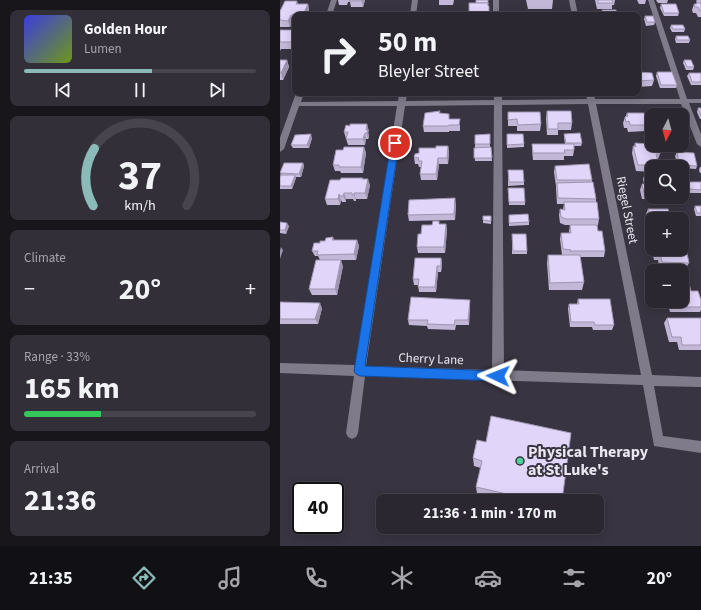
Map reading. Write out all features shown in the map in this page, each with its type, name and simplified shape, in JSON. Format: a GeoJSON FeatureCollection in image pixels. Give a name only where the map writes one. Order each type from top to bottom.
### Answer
{"type":"FeatureCollection","features":[{"type":"Feature","properties":{"kind":"street"},"geometry":{"type":"LineString","coordinates":[[330,12],[334,0]]}},
{"type":"Feature","properties":{"kind":"street"},"geometry":{"type":"LineString","coordinates":[[414,12],[416,0]]}},
{"type":"Feature","properties":{"kind":"street"},"geometry":{"type":"LineString","coordinates":[[496,0],[496,12]]}},
{"type":"Feature","properties":{"kind":"street"},"geometry":{"type":"LineString","coordinates":[[572,0],[574,12]]}},
{"type":"Feature","properties":{"kind":"street"},"geometry":{"type":"LineString","coordinates":[[651,0],[701,144]]}},
{"type":"Feature","properties":{"kind":"street"},"geometry":{"type":"LineString","coordinates":[[280,149],[299,96]]}},
{"type":"Feature","properties":{"kind":"street"},"geometry":{"type":"LineString","coordinates":[[352,433],[360,371],[402,96]]}},
{"type":"Feature","properties":{"kind":"street"},"geometry":{"type":"LineString","coordinates":[[296,104],[401,104],[498,98],[591,98],[701,101]]}},
{"type":"Feature","properties":{"kind":"street"},"geometry":{"type":"LineString","coordinates":[[498,98],[498,376]]}},
{"type":"Feature","properties":{"kind":"street","name":"Riegel Street"},"geometry":{"type":"LineString","coordinates":[[591,98],[648,380],[658,442],[701,447]]}},
{"type":"Feature","properties":{"kind":"street","name":"Cherry Lane"},"geometry":{"type":"LineString","coordinates":[[280,368],[701,382]]}},
{"type":"Feature","properties":{"kind":"building"},"geometry":{"type":"Polygon","coordinates":[[[362,0],[362,1],[349,1],[362,0]]]}},
{"type":"Feature","properties":{"kind":"building"},"geometry":{"type":"Polygon","coordinates":[[[476,0],[488,0],[488,3],[476,3],[476,0]]]}},
{"type":"Feature","properties":{"kind":"building"},"geometry":{"type":"Polygon","coordinates":[[[598,0],[612,0],[613,3],[598,3],[598,0]]]}},
{"type":"Feature","properties":{"kind":"building"},"geometry":{"type":"Polygon","coordinates":[[[285,1],[297,1],[296,4],[308,4],[304,12],[292,12],[292,15],[288,21],[280,20],[280,11],[285,1]]]}},
{"type":"Feature","properties":{"kind":"building"},"geometry":{"type":"Polygon","coordinates":[[[469,3],[488,3],[489,12],[469,12],[469,3]]]}},
{"type":"Feature","properties":{"kind":"building"},"geometry":{"type":"Polygon","coordinates":[[[696,3],[701,3],[701,11],[698,7],[695,7],[694,4],[697,4],[696,3]]]}},
{"type":"Feature","properties":{"kind":"building"},"geometry":{"type":"Polygon","coordinates":[[[661,4],[676,4],[679,13],[664,13],[661,4]]]}},
{"type":"Feature","properties":{"kind":"building"},"geometry":{"type":"Polygon","coordinates":[[[602,10],[616,10],[616,12],[603,12],[602,10]]]}},
{"type":"Feature","properties":{"kind":"building"},"geometry":{"type":"Polygon","coordinates":[[[645,16],[653,16],[655,22],[647,22],[645,16]]]}},
{"type":"Feature","properties":{"kind":"building"},"geometry":{"type":"Polygon","coordinates":[[[671,25],[683,25],[685,29],[673,29],[671,25]]]}},
{"type":"Feature","properties":{"kind":"building"},"geometry":{"type":"Polygon","coordinates":[[[280,30],[292,30],[292,42],[280,42],[280,30]]]}},
{"type":"Feature","properties":{"kind":"building"},"geometry":{"type":"Polygon","coordinates":[[[676,36],[688,36],[690,40],[677,40],[676,36]]]}},
{"type":"Feature","properties":{"kind":"building"},"geometry":{"type":"Polygon","coordinates":[[[280,60],[287,60],[281,73],[280,73],[280,60]]]}},
{"type":"Feature","properties":{"kind":"building"},"geometry":{"type":"Polygon","coordinates":[[[684,60],[691,60],[694,67],[687,67],[684,60]]]}},
{"type":"Feature","properties":{"kind":"building"},"geometry":{"type":"Polygon","coordinates":[[[641,72],[652,73],[654,80],[641,81],[641,72]]]}},
{"type":"Feature","properties":{"kind":"building"},"geometry":{"type":"Polygon","coordinates":[[[657,72],[672,72],[677,85],[661,85],[657,72]]]}},
{"type":"Feature","properties":{"kind":"building"},"geometry":{"type":"Polygon","coordinates":[[[689,73],[701,73],[701,82],[692,82],[689,73]]]}},
{"type":"Feature","properties":{"kind":"building"},"geometry":{"type":"Polygon","coordinates":[[[698,108],[701,108],[701,116],[698,108]]]}},
{"type":"Feature","properties":{"kind":"building"},"geometry":{"type":"Polygon","coordinates":[[[440,111],[439,113],[449,114],[449,119],[460,119],[459,125],[423,126],[425,113],[440,111]]]}},
{"type":"Feature","properties":{"kind":"building"},"geometry":{"type":"Polygon","coordinates":[[[547,111],[571,111],[572,123],[558,123],[558,129],[548,129],[547,111]]]}},
{"type":"Feature","properties":{"kind":"building"},"geometry":{"type":"Polygon","coordinates":[[[508,112],[540,112],[541,124],[518,125],[517,119],[508,120],[508,112]]]}},
{"type":"Feature","properties":{"kind":"building"},"geometry":{"type":"Polygon","coordinates":[[[627,113],[644,113],[645,125],[630,125],[629,121],[626,122],[625,117],[628,116],[627,113]]]}},
{"type":"Feature","properties":{"kind":"building"},"geometry":{"type":"Polygon","coordinates":[[[350,124],[367,124],[366,130],[368,130],[363,139],[346,139],[348,132],[344,132],[346,125],[350,126],[350,124]]]}},
{"type":"Feature","properties":{"kind":"building"},"geometry":{"type":"Polygon","coordinates":[[[580,133],[582,143],[566,143],[564,134],[580,133]]]}},
{"type":"Feature","properties":{"kind":"building"},"geometry":{"type":"Polygon","coordinates":[[[311,134],[307,145],[291,145],[295,135],[311,134]]]}},
{"type":"Feature","properties":{"kind":"building"},"geometry":{"type":"Polygon","coordinates":[[[490,134],[490,144],[475,144],[475,135],[490,134]]]}},
{"type":"Feature","properties":{"kind":"building"},"geometry":{"type":"Polygon","coordinates":[[[507,134],[523,134],[524,144],[507,145],[507,134]]]}},
{"type":"Feature","properties":{"kind":"building"},"geometry":{"type":"Polygon","coordinates":[[[635,143],[645,144],[645,152],[660,152],[660,154],[656,154],[658,160],[645,160],[645,165],[638,165],[633,146],[636,147],[635,143]]]}},
{"type":"Feature","properties":{"kind":"building"},"geometry":{"type":"Polygon","coordinates":[[[532,144],[574,144],[574,150],[564,150],[565,153],[533,153],[532,144]]]}},
{"type":"Feature","properties":{"kind":"building"},"geometry":{"type":"Polygon","coordinates":[[[436,146],[448,146],[447,158],[438,158],[436,174],[420,174],[422,161],[418,161],[419,158],[414,157],[415,154],[419,153],[419,148],[436,148],[436,146]]]}},
{"type":"Feature","properties":{"kind":"building"},"geometry":{"type":"Polygon","coordinates":[[[344,147],[364,147],[361,167],[339,167],[339,165],[333,165],[336,150],[343,150],[344,147]]]}},
{"type":"Feature","properties":{"kind":"building"},"geometry":{"type":"Polygon","coordinates":[[[491,147],[492,158],[474,158],[474,148],[491,147]]]}},
{"type":"Feature","properties":{"kind":"building"},"geometry":{"type":"Polygon","coordinates":[[[677,152],[694,153],[697,166],[689,166],[689,160],[678,160],[677,152]]]}},
{"type":"Feature","properties":{"kind":"building"},"geometry":{"type":"Polygon","coordinates":[[[284,163],[303,163],[299,174],[280,173],[284,163]]]}},
{"type":"Feature","properties":{"kind":"building"},"geometry":{"type":"Polygon","coordinates":[[[589,164],[592,180],[557,180],[555,166],[589,164]]]}},
{"type":"Feature","properties":{"kind":"building"},"geometry":{"type":"Polygon","coordinates":[[[508,170],[523,170],[524,182],[509,182],[508,170]]]}},
{"type":"Feature","properties":{"kind":"building"},"geometry":{"type":"Polygon","coordinates":[[[281,175],[295,175],[291,186],[280,186],[281,175]]]}},
{"type":"Feature","properties":{"kind":"building"},"geometry":{"type":"Polygon","coordinates":[[[341,178],[368,179],[365,193],[354,193],[354,195],[352,195],[352,193],[344,193],[343,196],[340,196],[339,194],[338,199],[325,199],[330,180],[340,180],[341,178]]]}},
{"type":"Feature","properties":{"kind":"building"},"geometry":{"type":"Polygon","coordinates":[[[593,182],[596,199],[558,198],[557,183],[593,182]]]}},
{"type":"Feature","properties":{"kind":"building"},"geometry":{"type":"Polygon","coordinates":[[[689,182],[701,182],[701,190],[690,189],[689,182]]]}},
{"type":"Feature","properties":{"kind":"building"},"geometry":{"type":"Polygon","coordinates":[[[642,184],[645,184],[645,193],[644,193],[642,184]]]}},
{"type":"Feature","properties":{"kind":"building"},"geometry":{"type":"Polygon","coordinates":[[[508,188],[524,188],[525,202],[509,202],[508,188]]]}},
{"type":"Feature","properties":{"kind":"building"},"geometry":{"type":"Polygon","coordinates":[[[455,198],[454,214],[408,215],[409,200],[455,198]]]}},
{"type":"Feature","properties":{"kind":"building"},"geometry":{"type":"Polygon","coordinates":[[[564,202],[597,202],[599,219],[566,219],[561,217],[560,209],[565,210],[564,202]]]}},
{"type":"Feature","properties":{"kind":"building"},"geometry":{"type":"Polygon","coordinates":[[[695,206],[701,206],[701,213],[697,213],[695,206]]]}},
{"type":"Feature","properties":{"kind":"building"},"geometry":{"type":"Polygon","coordinates":[[[648,209],[668,209],[669,212],[649,212],[648,209]]]}},
{"type":"Feature","properties":{"kind":"building"},"geometry":{"type":"Polygon","coordinates":[[[528,214],[529,222],[509,223],[509,215],[528,214]]]}},
{"type":"Feature","properties":{"kind":"building"},"geometry":{"type":"Polygon","coordinates":[[[483,216],[491,216],[491,221],[483,220],[483,216]]]}},
{"type":"Feature","properties":{"kind":"building"},"geometry":{"type":"Polygon","coordinates":[[[433,221],[439,221],[439,224],[446,224],[444,247],[417,247],[418,234],[421,234],[422,225],[432,225],[433,221]]]}},
{"type":"Feature","properties":{"kind":"building"},"geometry":{"type":"Polygon","coordinates":[[[280,222],[287,223],[285,230],[280,230],[280,222]]]}},
{"type":"Feature","properties":{"kind":"building"},"geometry":{"type":"Polygon","coordinates":[[[570,225],[597,225],[598,231],[602,231],[605,251],[570,251],[571,250],[563,249],[561,233],[571,233],[570,225]]]}},
{"type":"Feature","properties":{"kind":"building"},"geometry":{"type":"Polygon","coordinates":[[[512,234],[526,234],[527,251],[513,251],[512,234]]]}},
{"type":"Feature","properties":{"kind":"building"},"geometry":{"type":"Polygon","coordinates":[[[333,237],[332,240],[357,240],[354,254],[317,255],[318,251],[312,251],[314,243],[320,243],[320,241],[325,241],[326,238],[333,237]]]}},
{"type":"Feature","properties":{"kind":"building"},"geometry":{"type":"Polygon","coordinates":[[[548,255],[580,255],[584,282],[550,283],[548,255]]]}},
{"type":"Feature","properties":{"kind":"building"},"geometry":{"type":"Polygon","coordinates":[[[660,256],[688,256],[689,263],[662,262],[660,256]]]}},
{"type":"Feature","properties":{"kind":"building"},"geometry":{"type":"Polygon","coordinates":[[[415,258],[441,258],[441,266],[437,266],[435,287],[418,287],[419,279],[413,279],[415,258]]]}},
{"type":"Feature","properties":{"kind":"building"},"geometry":{"type":"Polygon","coordinates":[[[316,260],[341,260],[335,289],[309,289],[316,260]]]}},
{"type":"Feature","properties":{"kind":"building"},"geometry":{"type":"Polygon","coordinates":[[[689,284],[691,291],[698,291],[701,300],[701,307],[689,307],[689,284]]]}},
{"type":"Feature","properties":{"kind":"building"},"geometry":{"type":"Polygon","coordinates":[[[411,297],[470,300],[468,320],[455,320],[454,325],[427,324],[428,320],[408,320],[411,297]]]}},
{"type":"Feature","properties":{"kind":"building"},"geometry":{"type":"Polygon","coordinates":[[[578,299],[610,299],[614,325],[595,325],[594,322],[571,322],[569,304],[579,304],[578,299]]]}},
{"type":"Feature","properties":{"kind":"building"},"geometry":{"type":"Polygon","coordinates":[[[280,302],[320,303],[315,319],[280,319],[280,302]]]}},
{"type":"Feature","properties":{"kind":"building"},"geometry":{"type":"Polygon","coordinates":[[[667,318],[701,318],[701,345],[682,345],[681,337],[672,337],[667,318]]]}},
{"type":"Feature","properties":{"kind":"building","name":"Physical Therapy at St Luke's"},"geometry":{"type":"Polygon","coordinates":[[[491,416],[571,433],[563,494],[506,494],[476,487],[482,461],[473,458],[477,440],[486,442],[491,416]]]}},
{"type":"Feature","properties":{"kind":"place","name":"Physical Therapy at St Luke's"},"geometry":{"type":"Point","coordinates":[520,461]}},
{"type":"Feature","properties":{"kind":"route"},"geometry":{"type":"LineString","coordinates":[[395,143],[360,371],[498,376]]}}]}
